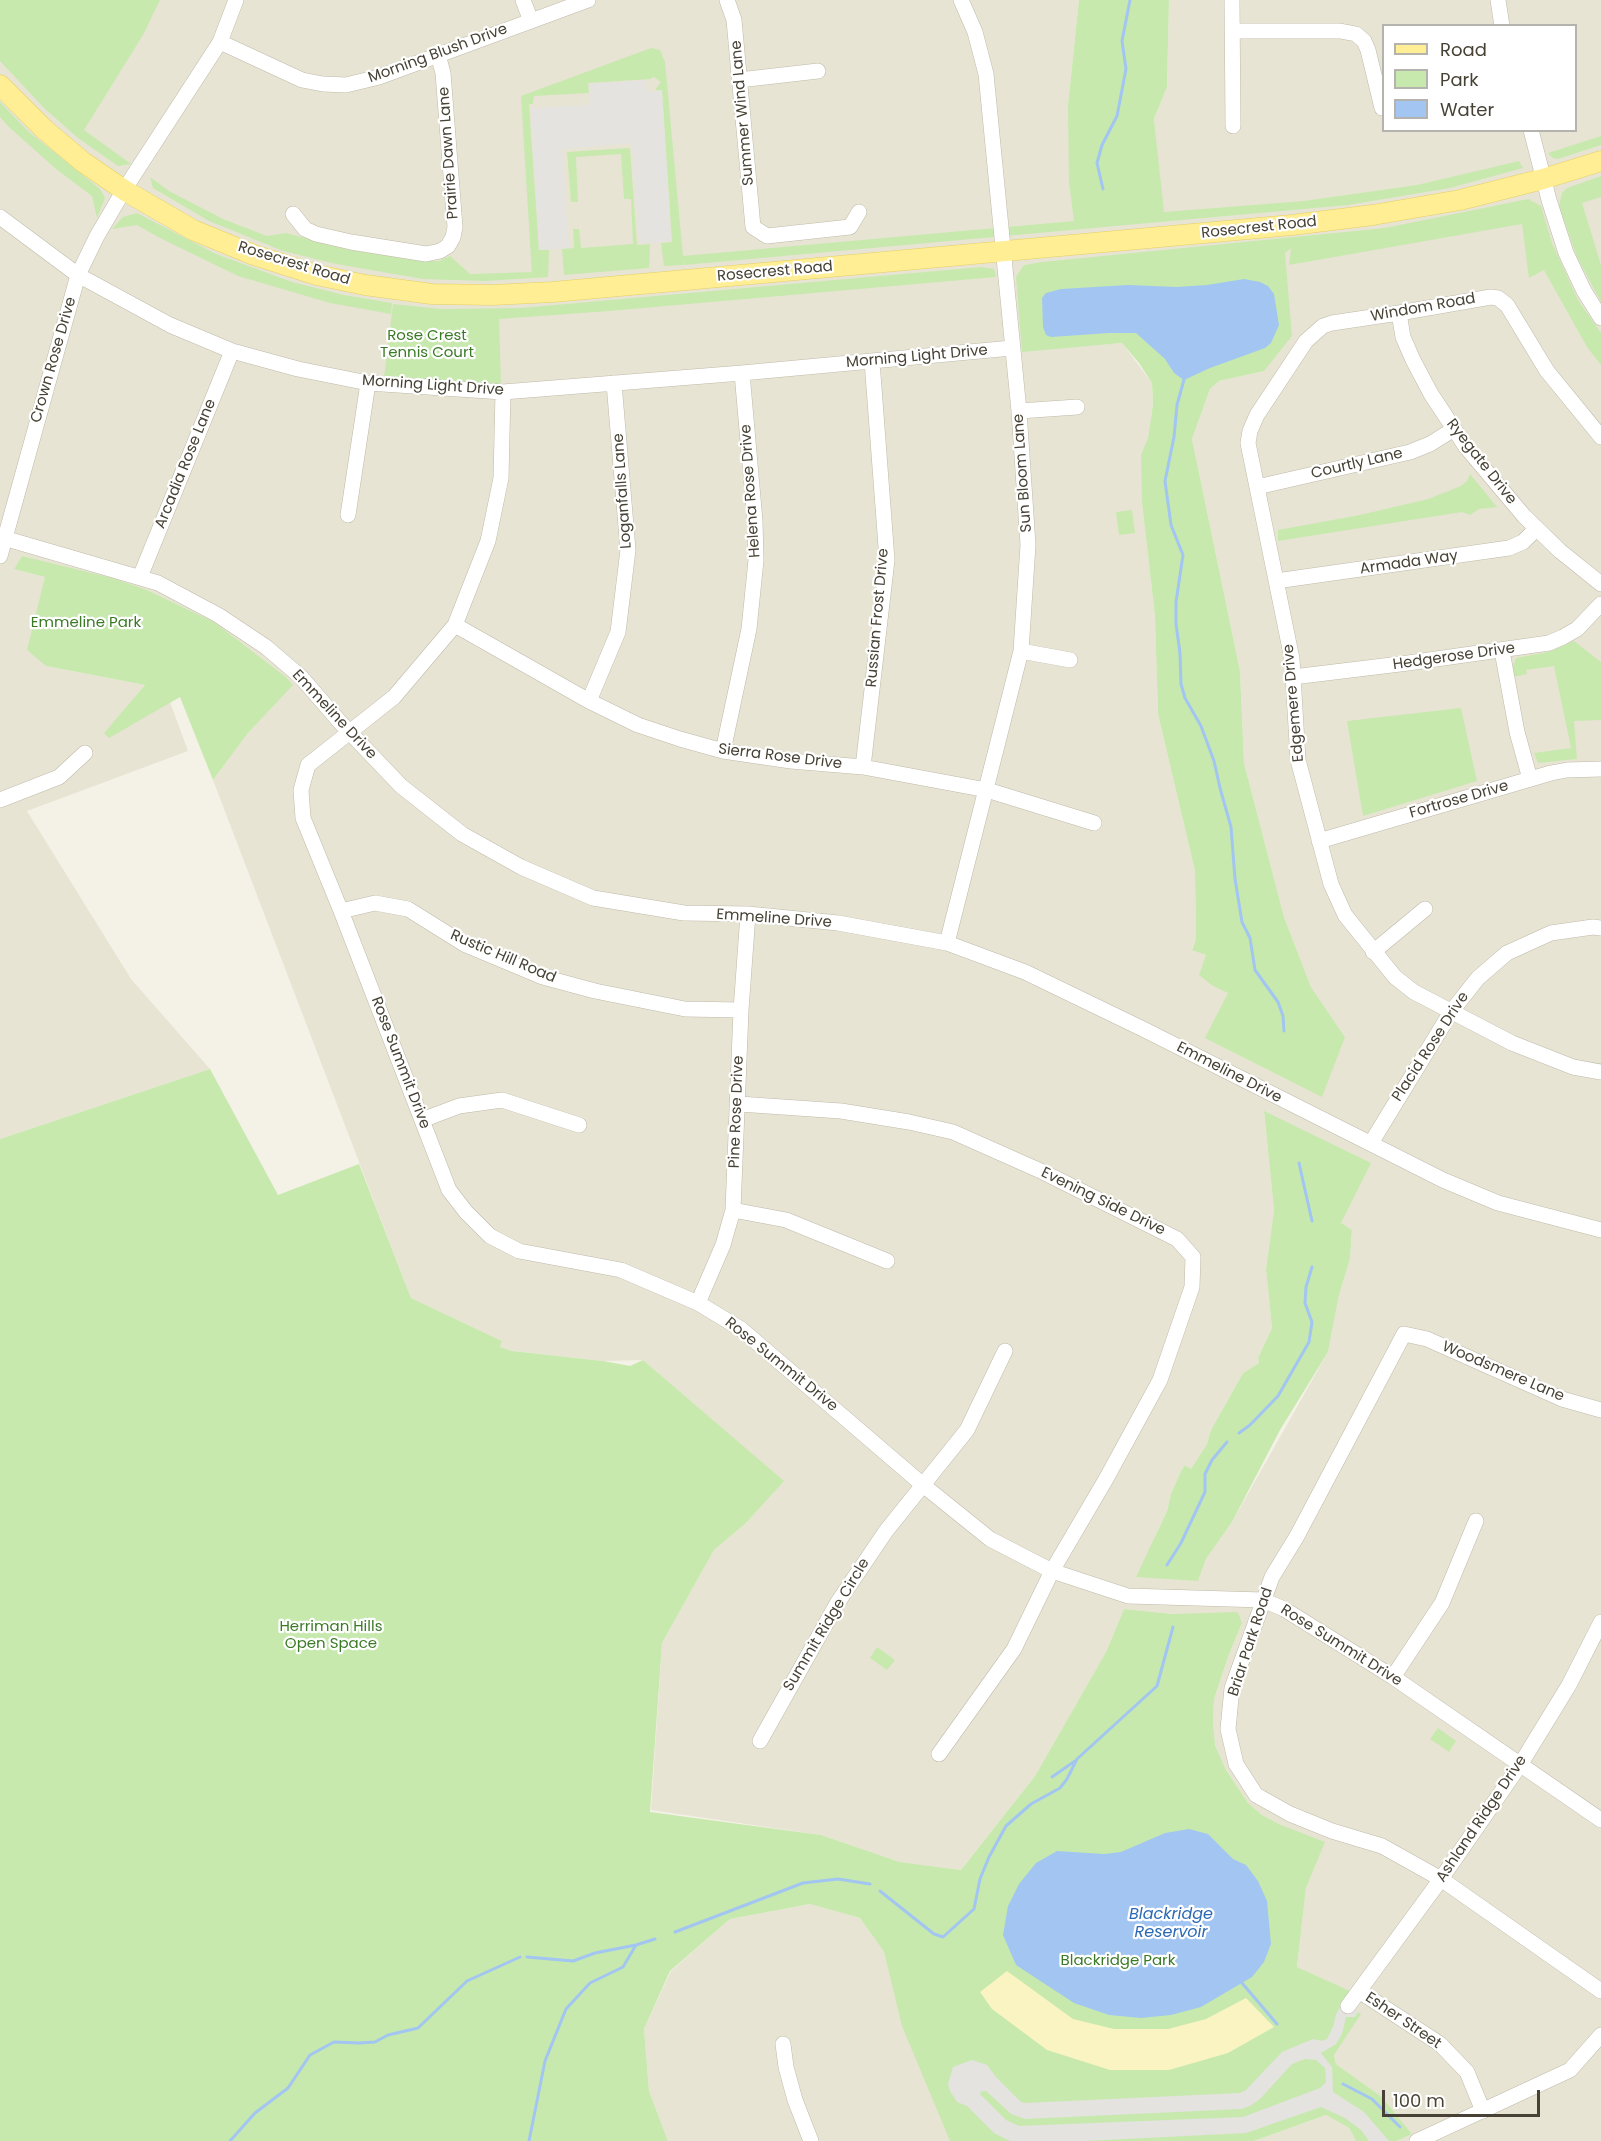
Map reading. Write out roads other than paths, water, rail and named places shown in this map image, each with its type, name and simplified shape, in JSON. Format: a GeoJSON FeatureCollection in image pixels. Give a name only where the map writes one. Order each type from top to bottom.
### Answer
{"type":"FeatureCollection","features":[{"type":"Feature","properties":{"kind":"main road","name":"Rosecrest Road"},"geometry":{"type":"LineString","coordinates":[[0,85],[45,130],[84,162],[124,190],[193,230],[254,255],[336,279],[432,294],[492,295],[553,292],[1280,226],[1373,215],[1460,200],[1544,179],[1601,161]]}},
{"type":"Feature","properties":{"kind":"street","name":"Crown Rose Drive"},"geometry":{"type":"LineString","coordinates":[[0,556],[2,537],[78,275],[97,236],[124,190],[220,42],[236,0]]}},
{"type":"Feature","properties":{"kind":"street"},"geometry":{"type":"LineString","coordinates":[[523,0],[531,21]]}},
{"type":"Feature","properties":{"kind":"street","name":"Morning Blush Drive"},"geometry":{"type":"LineString","coordinates":[[220,42],[292,76],[313,83],[335,85],[357,83],[588,0]]}},
{"type":"Feature","properties":{"kind":"street","name":"Summer Wind Lane"},"geometry":{"type":"LineString","coordinates":[[727,0],[734,20],[753,227],[767,236],[850,227],[859,212]]}},
{"type":"Feature","properties":{"kind":"street","name":"Sun Bloom Lane"},"geometry":{"type":"LineString","coordinates":[[947,943],[1021,651],[1028,545],[1019,411],[986,74],[975,32],[961,0]]}},
{"type":"Feature","properties":{"kind":"street"},"geometry":{"type":"LineString","coordinates":[[1232,0],[1233,126]]}},
{"type":"Feature","properties":{"kind":"street"},"geometry":{"type":"LineString","coordinates":[[1498,0],[1502,24]]}},
{"type":"Feature","properties":{"kind":"street"},"geometry":{"type":"LineString","coordinates":[[1232,31],[1353,33],[1362,39],[1367,47],[1382,108]]}},
{"type":"Feature","properties":{"kind":"street","name":"Prairie Dawn Lane"},"geometry":{"type":"LineString","coordinates":[[293,214],[305,229],[315,234],[370,246],[426,254],[444,249],[453,237],[455,227],[444,76],[438,55]]}},
{"type":"Feature","properties":{"kind":"street"},"geometry":{"type":"LineString","coordinates":[[739,80],[818,71]]}},
{"type":"Feature","properties":{"kind":"street"},"geometry":{"type":"LineString","coordinates":[[1532,132],[1566,253],[1584,291],[1601,318]]}},
{"type":"Feature","properties":{"kind":"street","name":"Morning Light Drive"},"geometry":{"type":"LineString","coordinates":[[0,217],[78,275],[170,325],[232,351],[298,369],[368,383],[502,392],[1012,348]]}},
{"type":"Feature","properties":{"kind":"street","name":"Windom Road"},"geometry":{"type":"LineString","coordinates":[[1319,329],[1332,323],[1399,314],[1486,297],[1502,300],[1547,371],[1601,437]]}},
{"type":"Feature","properties":{"kind":"street","name":"Ryegate Drive"},"geometry":{"type":"LineString","coordinates":[[1399,314],[1403,337],[1413,360],[1454,429],[1495,484],[1536,529],[1601,584]]}},
{"type":"Feature","properties":{"kind":"street","name":"Edgemere Drive"},"geometry":{"type":"LineString","coordinates":[[1319,329],[1306,341],[1251,426],[1248,443],[1291,655],[1297,754],[1331,884],[1339,905],[1351,925],[1401,983],[1512,1043],[1573,1067],[1601,1072]]}},
{"type":"Feature","properties":{"kind":"street","name":"Arcadia Rose Lane"},"geometry":{"type":"LineString","coordinates":[[140,577],[232,351]]}},
{"type":"Feature","properties":{"kind":"street","name":"Russian Frost Drive"},"geometry":{"type":"LineString","coordinates":[[863,766],[887,560],[872,361]]}},
{"type":"Feature","properties":{"kind":"street","name":"Helena Rose Drive"},"geometry":{"type":"LineString","coordinates":[[723,751],[749,629],[755,578],[755,521],[742,373]]}},
{"type":"Feature","properties":{"kind":"street"},"geometry":{"type":"LineString","coordinates":[[348,515],[368,383]]}},
{"type":"Feature","properties":{"kind":"street","name":"Loganfalls Lane"},"geometry":{"type":"LineString","coordinates":[[589,701],[618,632],[628,550],[614,383]]}},
{"type":"Feature","properties":{"kind":"street","name":"Rose Summit Drive"},"geometry":{"type":"LineString","coordinates":[[502,392],[501,478],[497,499],[488,541],[455,625],[394,697],[308,765],[301,790],[303,819],[341,910],[449,1190],[466,1212],[490,1236],[519,1251],[621,1270],[698,1303],[741,1329],[923,1485],[990,1539],[1052,1571],[1128,1596],[1263,1600],[1284,1609],[1393,1677],[1601,1820]]}},
{"type":"Feature","properties":{"kind":"street"},"geometry":{"type":"LineString","coordinates":[[1019,411],[1077,407]]}},
{"type":"Feature","properties":{"kind":"street","name":"Courtly Lane"},"geometry":{"type":"LineString","coordinates":[[1257,488],[1410,452],[1430,444],[1454,429]]}},
{"type":"Feature","properties":{"kind":"street","name":"Armada Way"},"geometry":{"type":"LineString","coordinates":[[1276,581],[1509,548],[1523,542],[1536,529]]}},
{"type":"Feature","properties":{"kind":"street","name":"Emmeline Drive"},"geometry":{"type":"LineString","coordinates":[[2,537],[158,583],[218,615],[266,647],[301,677],[401,786],[462,834],[521,867],[593,898],[684,913],[748,914],[838,923],[947,943],[1025,972],[1443,1180],[1498,1203],[1601,1230]]}},
{"type":"Feature","properties":{"kind":"street","name":"Hedgerose Drive"},"geometry":{"type":"LineString","coordinates":[[1293,677],[1549,643],[1584,623],[1601,604]]}},
{"type":"Feature","properties":{"kind":"street","name":"Sierra Rose Drive"},"geometry":{"type":"LineString","coordinates":[[455,625],[589,701],[638,725],[723,751],[791,761],[863,766],[987,790],[1094,823]]}},
{"type":"Feature","properties":{"kind":"street"},"geometry":{"type":"LineString","coordinates":[[1021,651],[1070,660]]}},
{"type":"Feature","properties":{"kind":"street"},"geometry":{"type":"LineString","coordinates":[[1502,651],[1517,732],[1530,779]]}},
{"type":"Feature","properties":{"kind":"street"},"geometry":{"type":"LineString","coordinates":[[0,800],[59,777],[85,753]]}},
{"type":"Feature","properties":{"kind":"street","name":"Fortrose Drive"},"geometry":{"type":"LineString","coordinates":[[1319,841],[1530,779],[1567,770],[1601,769]]}},
{"type":"Feature","properties":{"kind":"street","name":"Rustic Hill Road"},"geometry":{"type":"LineString","coordinates":[[341,910],[375,903],[408,909],[464,944],[543,977],[596,991],[685,1009],[741,1010]]}},
{"type":"Feature","properties":{"kind":"street"},"geometry":{"type":"LineString","coordinates":[[1373,952],[1425,909]]}},
{"type":"Feature","properties":{"kind":"street","name":"Pine Rose Drive"},"geometry":{"type":"LineString","coordinates":[[698,1303],[723,1245],[733,1210],[741,1010],[748,914]]}},
{"type":"Feature","properties":{"kind":"street","name":"Placid Rose Drive"},"geometry":{"type":"LineString","coordinates":[[1371,1143],[1451,1012],[1478,978],[1507,953],[1551,933],[1601,928]]}},
{"type":"Feature","properties":{"kind":"street"},"geometry":{"type":"LineString","coordinates":[[422,1120],[459,1106],[502,1101],[579,1125]]}},
{"type":"Feature","properties":{"kind":"street","name":"Evening Side Drive"},"geometry":{"type":"LineString","coordinates":[[739,1104],[841,1111],[953,1132],[1043,1172],[1177,1239],[1194,1257],[1192,1287],[1160,1380],[1052,1571],[1014,1649],[939,1754]]}},
{"type":"Feature","properties":{"kind":"street"},"geometry":{"type":"LineString","coordinates":[[733,1210],[786,1220],[887,1261]]}},
{"type":"Feature","properties":{"kind":"street","name":"Woodsmere Lane"},"geometry":{"type":"LineString","coordinates":[[1404,1334],[1427,1339],[1562,1399],[1601,1410]]}},
{"type":"Feature","properties":{"kind":"street","name":"Briar Park Road"},"geometry":{"type":"LineString","coordinates":[[1404,1334],[1297,1536],[1272,1577],[1263,1600],[1233,1688],[1228,1729],[1236,1764],[1256,1795],[1290,1814],[1332,1831],[1382,1846],[1441,1879],[1601,1991]]}},
{"type":"Feature","properties":{"kind":"street","name":"Summit Ridge Circle"},"geometry":{"type":"LineString","coordinates":[[760,1741],[838,1602],[886,1531],[967,1431],[1005,1351]]}},
{"type":"Feature","properties":{"kind":"street"},"geometry":{"type":"LineString","coordinates":[[1393,1677],[1442,1603],[1476,1521]]}},
{"type":"Feature","properties":{"kind":"street","name":"Ashland Ridge Drive"},"geometry":{"type":"LineString","coordinates":[[1348,2006],[1441,1879],[1520,1765],[1569,1685],[1601,1622]]}},
{"type":"Feature","properties":{"kind":"street","name":"Esher Street"},"geometry":{"type":"LineString","coordinates":[[1359,1991],[1440,2044],[1467,2072],[1483,2111]]}},
{"type":"Feature","properties":{"kind":"street"},"geometry":{"type":"LineString","coordinates":[[1417,2141],[1570,2070],[1601,2035]]}},
{"type":"Feature","properties":{"kind":"street"},"geometry":{"type":"LineString","coordinates":[[783,2044],[786,2067],[795,2100],[811,2141]]}},
{"type":"Feature","properties":{"kind":"water"},"geometry":{"type":"Polygon","coordinates":[[[1244,279],[1268,286],[1274,294],[1279,325],[1271,343],[1265,348],[1184,380],[1174,373],[1165,359],[1136,333],[1051,337],[1046,335],[1043,327],[1042,298],[1046,293],[1061,289],[1128,285],[1177,287],[1244,279]]]}},
{"type":"Feature","properties":{"kind":"water","name":"Blackridge Reservoir"},"geometry":{"type":"Polygon","coordinates":[[[1189,1829],[1208,1834],[1233,1859],[1246,1865],[1258,1881],[1267,1901],[1271,1944],[1264,1962],[1252,1977],[1201,2007],[1171,2015],[1141,2018],[1109,2015],[1074,2003],[1016,1965],[1003,1935],[1008,1906],[1019,1884],[1036,1863],[1057,1851],[1104,1854],[1121,1852],[1165,1833],[1189,1829]]]}},
{"type":"Feature","properties":{"kind":"waterway"},"geometry":{"type":"LineString","coordinates":[[1103,189],[1097,163],[1102,145],[1117,116],[1126,69],[1122,41],[1130,0]]}},
{"type":"Feature","properties":{"kind":"waterway"},"geometry":{"type":"LineString","coordinates":[[1185,376],[1177,405],[1174,437],[1165,481],[1171,525],[1183,555],[1176,602],[1181,684],[1185,698],[1201,726],[1214,761],[1231,827],[1235,879],[1242,922],[1250,938],[1255,970],[1278,1002],[1283,1016],[1284,1031]]}},
{"type":"Feature","properties":{"kind":"waterway"},"geometry":{"type":"LineString","coordinates":[[1299,1163],[1312,1221]]}},
{"type":"Feature","properties":{"kind":"waterway"},"geometry":{"type":"LineString","coordinates":[[1239,1433],[1278,1396],[1309,1342],[1312,1322],[1305,1303],[1306,1287],[1312,1267]]}},
{"type":"Feature","properties":{"kind":"waterway"},"geometry":{"type":"LineString","coordinates":[[1167,1565],[1181,1543],[1205,1492],[1205,1474],[1212,1460],[1227,1442]]}},
{"type":"Feature","properties":{"kind":"waterway"},"geometry":{"type":"LineString","coordinates":[[880,1891],[934,1934],[943,1937],[974,1909],[980,1879],[1006,1826],[1031,1804],[1060,1788],[1077,1759],[1157,1686],[1173,1627]]}},
{"type":"Feature","properties":{"kind":"waterway"},"geometry":{"type":"LineString","coordinates":[[1052,1777],[1075,1761]]}},
{"type":"Feature","properties":{"kind":"waterway"},"geometry":{"type":"LineString","coordinates":[[675,1932],[803,1883],[838,1879],[870,1884]]}},
{"type":"Feature","properties":{"kind":"waterway"},"geometry":{"type":"LineString","coordinates":[[529,2141],[545,2061],[566,2009],[590,1983],[623,1967],[636,1945],[655,1939]]}},
{"type":"Feature","properties":{"kind":"waterway"},"geometry":{"type":"LineString","coordinates":[[527,1957],[573,1961],[595,1953],[636,1945]]}},
{"type":"Feature","properties":{"kind":"waterway"},"geometry":{"type":"LineString","coordinates":[[230,2141],[255,2113],[288,2088],[310,2055],[334,2042],[375,2042],[388,2035],[418,2028],[467,1981],[520,1957]]}},
{"type":"Feature","properties":{"kind":"waterway"},"geometry":{"type":"LineString","coordinates":[[1242,1983],[1277,2024]]}},
{"type":"Feature","properties":{"kind":"waterway"},"geometry":{"type":"LineString","coordinates":[[1343,2084],[1372,2099],[1400,2127]]}},
{"type":"Feature","properties":{"kind":"park label","name":"Rose Crest Tennis Court"},"geometry":{"type":"Point","coordinates":[427,344]}},
{"type":"Feature","properties":{"kind":"park label","name":"Emmeline Park"},"geometry":{"type":"Point","coordinates":[86,623]}},
{"type":"Feature","properties":{"kind":"park label","name":"Herriman Hills Open Space"},"geometry":{"type":"Point","coordinates":[331,1636]}},
{"type":"Feature","properties":{"kind":"park label","name":"Blackridge Park"},"geometry":{"type":"Point","coordinates":[1118,1961]}}]}
